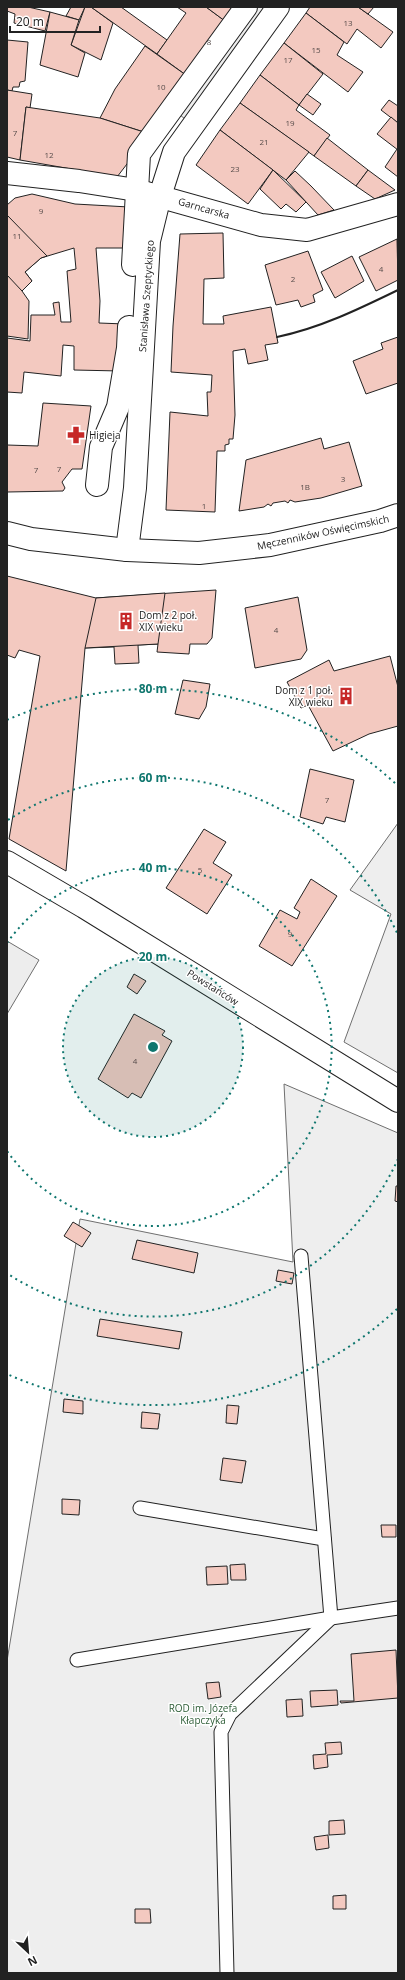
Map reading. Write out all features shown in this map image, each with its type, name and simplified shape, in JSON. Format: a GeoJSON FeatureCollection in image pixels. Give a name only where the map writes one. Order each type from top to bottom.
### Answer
{"type":"FeatureCollection","features":[{"type":"Feature","properties":{"kind":"street"},"geometry":{"type":"LineString","coordinates":[[97,485],[101,447],[118,407],[128,348],[139,154],[246,7]]}},
{"type":"Feature","properties":{"kind":"street","name":"Stanisława Szeptyckiego"},"geometry":{"type":"LineString","coordinates":[[127,550],[135,488],[149,241],[160,196],[174,152],[278,7]]}},
{"type":"Feature","properties":{"kind":"street","name":"Garncarska"},"geometry":{"type":"LineString","coordinates":[[7,173],[79,181],[136,190],[261,225],[307,230],[398,204]]}},
{"type":"Feature","properties":{"kind":"street","name":"Męczenników Oświęcimskich"},"geometry":{"type":"LineString","coordinates":[[30,539],[127,550],[199,553],[270,545],[380,521],[398,515]]}},
{"type":"Feature","properties":{"kind":"street"},"geometry":{"type":"LineString","coordinates":[[7,533],[30,539]]}},
{"type":"Feature","properties":{"kind":"street"},"geometry":{"type":"LineString","coordinates":[[7,541],[30,539]]}},
{"type":"Feature","properties":{"kind":"street","name":"Powstańców"},"geometry":{"type":"LineString","coordinates":[[7,862],[398,1101]]}},
{"type":"Feature","properties":{"kind":"lane"},"geometry":{"type":"LineString","coordinates":[[301,1256],[331,1618]]}},
{"type":"Feature","properties":{"kind":"lane"},"geometry":{"type":"LineString","coordinates":[[140,1508],[324,1539]]}},
{"type":"Feature","properties":{"kind":"lane"},"geometry":{"type":"LineString","coordinates":[[77,1660],[398,1608]]}},
{"type":"Feature","properties":{"kind":"lane"},"geometry":{"type":"LineString","coordinates":[[227,1973],[221,1732],[230,1714],[331,1618]]}},
{"type":"Feature","properties":{"kind":"green space"},"geometry":{"type":"Polygon","coordinates":[[[398,823],[398,1073],[344,1042],[391,914],[350,890],[398,823]]]}},
{"type":"Feature","properties":{"kind":"green space","name":"ROD im. Józefa Kłapczyka"},"geometry":{"type":"Polygon","coordinates":[[[284,1084],[398,1133],[398,1973],[7,1973],[7,1661],[80,1219],[293,1262],[284,1084]]]}},
{"type":"Feature","properties":{"kind":"shaded area"},"geometry":{"type":"Polygon","coordinates":[[[251,7],[272,7],[189,122],[176,112],[251,7]]]}},
{"type":"Feature","properties":{"kind":"shaded area"},"geometry":{"type":"Polygon","coordinates":[[[7,941],[39,960],[7,1014],[7,941]]]}},
{"type":"Feature","properties":{"kind":"building"},"geometry":{"type":"Polygon","coordinates":[[[7,7],[28,7],[50,12],[45,31],[14,23],[15,14],[7,11],[7,7]]]}},
{"type":"Feature","properties":{"kind":"building"},"geometry":{"type":"Polygon","coordinates":[[[71,7],[85,7],[79,20],[66,16],[71,7]]]}},
{"type":"Feature","properties":{"kind":"building"},"geometry":{"type":"Polygon","coordinates":[[[85,7],[91,7],[113,23],[101,60],[71,45],[85,7]]]}},
{"type":"Feature","properties":{"kind":"building"},"geometry":{"type":"Polygon","coordinates":[[[91,7],[121,7],[167,40],[157,54],[91,7]]]}},
{"type":"Feature","properties":{"kind":"building"},"geometry":{"type":"Polygon","coordinates":[[[177,7],[206,7],[229,24],[190,78],[157,54],[186,13],[177,7]]]}},
{"type":"Feature","properties":{"kind":"building"},"geometry":{"type":"Polygon","coordinates":[[[206,7],[241,7],[229,24],[206,7]]]}},
{"type":"Feature","properties":{"kind":"building"},"geometry":{"type":"Polygon","coordinates":[[[310,7],[358,7],[393,32],[381,48],[357,29],[347,44],[306,13],[310,7]]]}},
{"type":"Feature","properties":{"kind":"building"},"geometry":{"type":"Polygon","coordinates":[[[358,7],[374,7],[368,14],[358,7]]]}},
{"type":"Feature","properties":{"kind":"building"},"geometry":{"type":"Polygon","coordinates":[[[50,12],[79,20],[71,45],[85,53],[78,77],[40,65],[50,12]]]}},
{"type":"Feature","properties":{"kind":"building"},"geometry":{"type":"Polygon","coordinates":[[[306,13],[344,42],[337,55],[363,72],[348,92],[284,43],[306,13]]]}},
{"type":"Feature","properties":{"kind":"building"},"geometry":{"type":"Polygon","coordinates":[[[7,40],[28,42],[25,81],[20,82],[19,87],[13,87],[12,91],[7,90],[7,40]]]}},
{"type":"Feature","properties":{"kind":"building"},"geometry":{"type":"Polygon","coordinates":[[[284,43],[323,74],[299,105],[260,75],[284,43]]]}},
{"type":"Feature","properties":{"kind":"building"},"geometry":{"type":"Polygon","coordinates":[[[145,46],[190,78],[150,134],[100,118],[115,89],[145,46]]]}},
{"type":"Feature","properties":{"kind":"building"},"geometry":{"type":"Polygon","coordinates":[[[260,75],[299,105],[296,110],[330,135],[314,156],[240,103],[260,75]]]}},
{"type":"Feature","properties":{"kind":"building"},"geometry":{"type":"Polygon","coordinates":[[[7,90],[32,94],[30,108],[26,107],[20,160],[7,157],[7,90]]]}},
{"type":"Feature","properties":{"kind":"building"},"geometry":{"type":"Polygon","coordinates":[[[307,94],[321,104],[313,115],[299,105],[307,94]]]}},
{"type":"Feature","properties":{"kind":"building"},"geometry":{"type":"Polygon","coordinates":[[[389,100],[398,106],[398,123],[381,110],[389,100]]]}},
{"type":"Feature","properties":{"kind":"building"},"geometry":{"type":"Polygon","coordinates":[[[240,103],[309,152],[286,180],[220,130],[240,103]]]}},
{"type":"Feature","properties":{"kind":"building"},"geometry":{"type":"Polygon","coordinates":[[[26,107],[100,118],[150,134],[117,177],[20,160],[26,107]]]}},
{"type":"Feature","properties":{"kind":"building"},"geometry":{"type":"Polygon","coordinates":[[[391,117],[398,123],[398,150],[377,134],[391,117]]]}},
{"type":"Feature","properties":{"kind":"building"},"geometry":{"type":"Polygon","coordinates":[[[220,130],[273,170],[248,204],[196,165],[220,130]]]}},
{"type":"Feature","properties":{"kind":"building"},"geometry":{"type":"Polygon","coordinates":[[[327,138],[368,170],[356,186],[314,156],[327,138]]]}},
{"type":"Feature","properties":{"kind":"building"},"geometry":{"type":"Polygon","coordinates":[[[397,149],[398,150],[398,177],[385,167],[397,149]]]}},
{"type":"Feature","properties":{"kind":"building"},"geometry":{"type":"Polygon","coordinates":[[[273,170],[306,202],[296,212],[286,204],[281,209],[260,189],[273,170]]]}},
{"type":"Feature","properties":{"kind":"building"},"geometry":{"type":"Polygon","coordinates":[[[368,170],[395,190],[375,199],[356,186],[368,170]]]}},
{"type":"Feature","properties":{"kind":"building"},"geometry":{"type":"Polygon","coordinates":[[[295,171],[334,210],[318,215],[286,180],[295,171]]]}},
{"type":"Feature","properties":{"kind":"building"},"geometry":{"type":"Polygon","coordinates":[[[32,194],[75,204],[129,207],[129,248],[96,248],[100,301],[99,323],[125,324],[120,371],[74,370],[74,346],[63,345],[61,376],[24,372],[22,393],[7,392],[7,338],[30,341],[31,315],[55,315],[53,303],[59,302],[61,322],[71,322],[67,271],[76,269],[74,248],[41,258],[25,272],[32,281],[22,291],[29,301],[28,339],[7,336],[7,205],[15,198],[32,194]]]}},
{"type":"Feature","properties":{"kind":"building"},"geometry":{"type":"Polygon","coordinates":[[[7,215],[47,256],[41,258],[25,272],[32,281],[22,291],[7,275],[7,215]]]}},
{"type":"Feature","properties":{"kind":"building"},"geometry":{"type":"Polygon","coordinates":[[[223,233],[224,278],[204,279],[203,324],[224,324],[223,316],[271,307],[278,343],[265,345],[268,360],[248,364],[245,349],[233,351],[235,415],[233,439],[229,439],[229,444],[225,445],[225,451],[217,451],[215,512],[166,510],[170,412],[208,416],[207,392],[211,392],[212,375],[171,372],[180,234],[223,233]]]}},
{"type":"Feature","properties":{"kind":"building"},"geometry":{"type":"Polygon","coordinates":[[[397,239],[398,280],[376,291],[359,257],[397,239]]]}},
{"type":"Feature","properties":{"kind":"building"},"geometry":{"type":"Polygon","coordinates":[[[308,251],[323,290],[313,295],[315,302],[301,307],[298,300],[276,305],[265,265],[308,251]]]}},
{"type":"Feature","properties":{"kind":"building"},"geometry":{"type":"Polygon","coordinates":[[[352,256],[364,281],[335,298],[321,272],[352,256]]]}},
{"type":"Feature","properties":{"kind":"building"},"geometry":{"type":"Polygon","coordinates":[[[398,337],[398,383],[366,394],[353,361],[383,349],[381,343],[398,337]]]}},
{"type":"Feature","properties":{"kind":"building"},"geometry":{"type":"Polygon","coordinates":[[[43,403],[91,406],[82,469],[72,469],[62,482],[65,488],[63,491],[7,492],[7,445],[38,446],[43,403]]]}},
{"type":"Feature","properties":{"kind":"building"},"geometry":{"type":"Polygon","coordinates":[[[321,438],[324,449],[349,442],[362,486],[321,498],[295,502],[290,500],[288,503],[285,501],[273,503],[271,506],[268,504],[264,507],[239,511],[246,460],[321,438]]]}},
{"type":"Feature","properties":{"kind":"building"},"geometry":{"type":"Polygon","coordinates":[[[7,576],[96,598],[216,590],[212,638],[207,644],[190,644],[189,654],[157,652],[158,644],[138,645],[139,663],[115,664],[114,647],[85,648],[66,871],[9,839],[40,656],[19,650],[15,658],[7,655],[7,576]]]}},
{"type":"Feature","properties":{"kind":"building","name":"Dom z 2 poł. XIX wieku"},"geometry":{"type":"Polygon","coordinates":[[[165,593],[158,644],[85,648],[96,598],[165,593]]]}},
{"type":"Feature","properties":{"kind":"building"},"geometry":{"type":"Polygon","coordinates":[[[298,597],[307,650],[301,659],[255,668],[245,608],[298,597]]]}},
{"type":"Feature","properties":{"kind":"building","name":"Dom z 1 poł. XIX wieku"},"geometry":{"type":"Polygon","coordinates":[[[390,656],[398,687],[398,726],[369,734],[333,751],[308,705],[301,708],[287,682],[329,660],[334,671],[390,656]]]}},
{"type":"Feature","properties":{"kind":"building"},"geometry":{"type":"Polygon","coordinates":[[[183,680],[210,684],[206,707],[199,719],[175,714],[183,680]]]}},
{"type":"Feature","properties":{"kind":"building"},"geometry":{"type":"Polygon","coordinates":[[[310,769],[354,780],[345,822],[326,817],[323,824],[300,817],[310,769]]]}},
{"type":"Feature","properties":{"kind":"building"},"geometry":{"type":"Polygon","coordinates":[[[204,829],[226,842],[213,863],[232,875],[207,914],[166,888],[204,829]]]}},
{"type":"Feature","properties":{"kind":"building"},"geometry":{"type":"Polygon","coordinates":[[[311,879],[337,896],[292,966],[259,946],[280,910],[297,919],[300,912],[294,908],[311,879]]]}},
{"type":"Feature","properties":{"kind":"building"},"geometry":{"type":"Polygon","coordinates":[[[134,974],[146,981],[137,994],[127,987],[134,974]]]}},
{"type":"Feature","properties":{"kind":"building"},"geometry":{"type":"Polygon","coordinates":[[[134,1014],[165,1031],[162,1035],[172,1041],[141,1098],[132,1093],[128,1098],[98,1079],[134,1014]]]}},
{"type":"Feature","properties":{"kind":"building"},"geometry":{"type":"Polygon","coordinates":[[[396,1186],[398,1186],[398,1202],[395,1201],[396,1186]]]}},
{"type":"Feature","properties":{"kind":"building"},"geometry":{"type":"Polygon","coordinates":[[[73,1222],[91,1233],[82,1247],[64,1236],[73,1222]]]}},
{"type":"Feature","properties":{"kind":"building"},"geometry":{"type":"Polygon","coordinates":[[[137,1240],[198,1253],[194,1273],[132,1259],[137,1240]]]}},
{"type":"Feature","properties":{"kind":"building"},"geometry":{"type":"Polygon","coordinates":[[[278,1270],[294,1273],[292,1284],[276,1281],[278,1270]]]}},
{"type":"Feature","properties":{"kind":"building"},"geometry":{"type":"Polygon","coordinates":[[[100,1319],[182,1332],[179,1349],[97,1336],[100,1319]]]}},
{"type":"Feature","properties":{"kind":"building"},"geometry":{"type":"Polygon","coordinates":[[[64,1399],[83,1401],[83,1414],[63,1412],[64,1399]]]}},
{"type":"Feature","properties":{"kind":"building"},"geometry":{"type":"Polygon","coordinates":[[[227,1405],[239,1406],[237,1424],[226,1423],[227,1405]]]}},
{"type":"Feature","properties":{"kind":"building"},"geometry":{"type":"Polygon","coordinates":[[[142,1412],[160,1414],[158,1429],[141,1428],[142,1412]]]}},
{"type":"Feature","properties":{"kind":"building"},"geometry":{"type":"Polygon","coordinates":[[[223,1458],[246,1461],[242,1483],[220,1480],[223,1458]]]}},
{"type":"Feature","properties":{"kind":"building"},"geometry":{"type":"Polygon","coordinates":[[[62,1499],[80,1500],[79,1515],[62,1514],[62,1499]]]}},
{"type":"Feature","properties":{"kind":"building"},"geometry":{"type":"Polygon","coordinates":[[[381,1525],[396,1525],[396,1537],[382,1537],[381,1525]]]}},
{"type":"Feature","properties":{"kind":"building"},"geometry":{"type":"Polygon","coordinates":[[[245,1564],[246,1580],[231,1580],[230,1565],[245,1564]]]}},
{"type":"Feature","properties":{"kind":"building"},"geometry":{"type":"Polygon","coordinates":[[[227,1566],[228,1584],[207,1585],[206,1567],[227,1566]]]}},
{"type":"Feature","properties":{"kind":"building"},"geometry":{"type":"Polygon","coordinates":[[[396,1650],[398,1698],[341,1703],[340,1701],[354,1701],[351,1654],[396,1650]]]}},
{"type":"Feature","properties":{"kind":"building"},"geometry":{"type":"Polygon","coordinates":[[[219,1682],[221,1697],[208,1699],[206,1683],[219,1682]]]}},
{"type":"Feature","properties":{"kind":"building"},"geometry":{"type":"Polygon","coordinates":[[[337,1690],[338,1705],[311,1707],[310,1691],[337,1690]]]}},
{"type":"Feature","properties":{"kind":"building"},"geometry":{"type":"Polygon","coordinates":[[[302,1699],[303,1716],[287,1717],[286,1700],[302,1699]]]}},
{"type":"Feature","properties":{"kind":"building"},"geometry":{"type":"Polygon","coordinates":[[[341,1742],[342,1754],[327,1755],[328,1767],[314,1769],[313,1755],[326,1754],[325,1743],[341,1742]]]}},
{"type":"Feature","properties":{"kind":"building"},"geometry":{"type":"Polygon","coordinates":[[[344,1820],[345,1834],[329,1835],[329,1821],[344,1820]]]}},
{"type":"Feature","properties":{"kind":"building"},"geometry":{"type":"Polygon","coordinates":[[[328,1835],[329,1848],[316,1850],[314,1837],[328,1835]]]}},
{"type":"Feature","properties":{"kind":"building"},"geometry":{"type":"Polygon","coordinates":[[[346,1895],[346,1909],[333,1909],[333,1896],[346,1895]]]}},
{"type":"Feature","properties":{"kind":"building"},"geometry":{"type":"Polygon","coordinates":[[[135,1909],[150,1909],[151,1923],[135,1923],[135,1909]]]}},
{"type":"Feature","properties":{"kind":"wall"},"geometry":{"type":"LineString","coordinates":[[277,337],[309,329],[354,311],[398,290]]}},
{"type":"Feature","properties":{"kind":"place","name":"Higieja"},"geometry":{"type":"Point","coordinates":[76,435]}},
{"type":"Feature","properties":{"kind":"place","name":"Dom z 2 poł. XIX wieku"},"geometry":{"type":"Point","coordinates":[126,621]}},
{"type":"Feature","properties":{"kind":"place","name":"Dom z 1 poł. XIX wieku"},"geometry":{"type":"Point","coordinates":[346,696]}}]}
